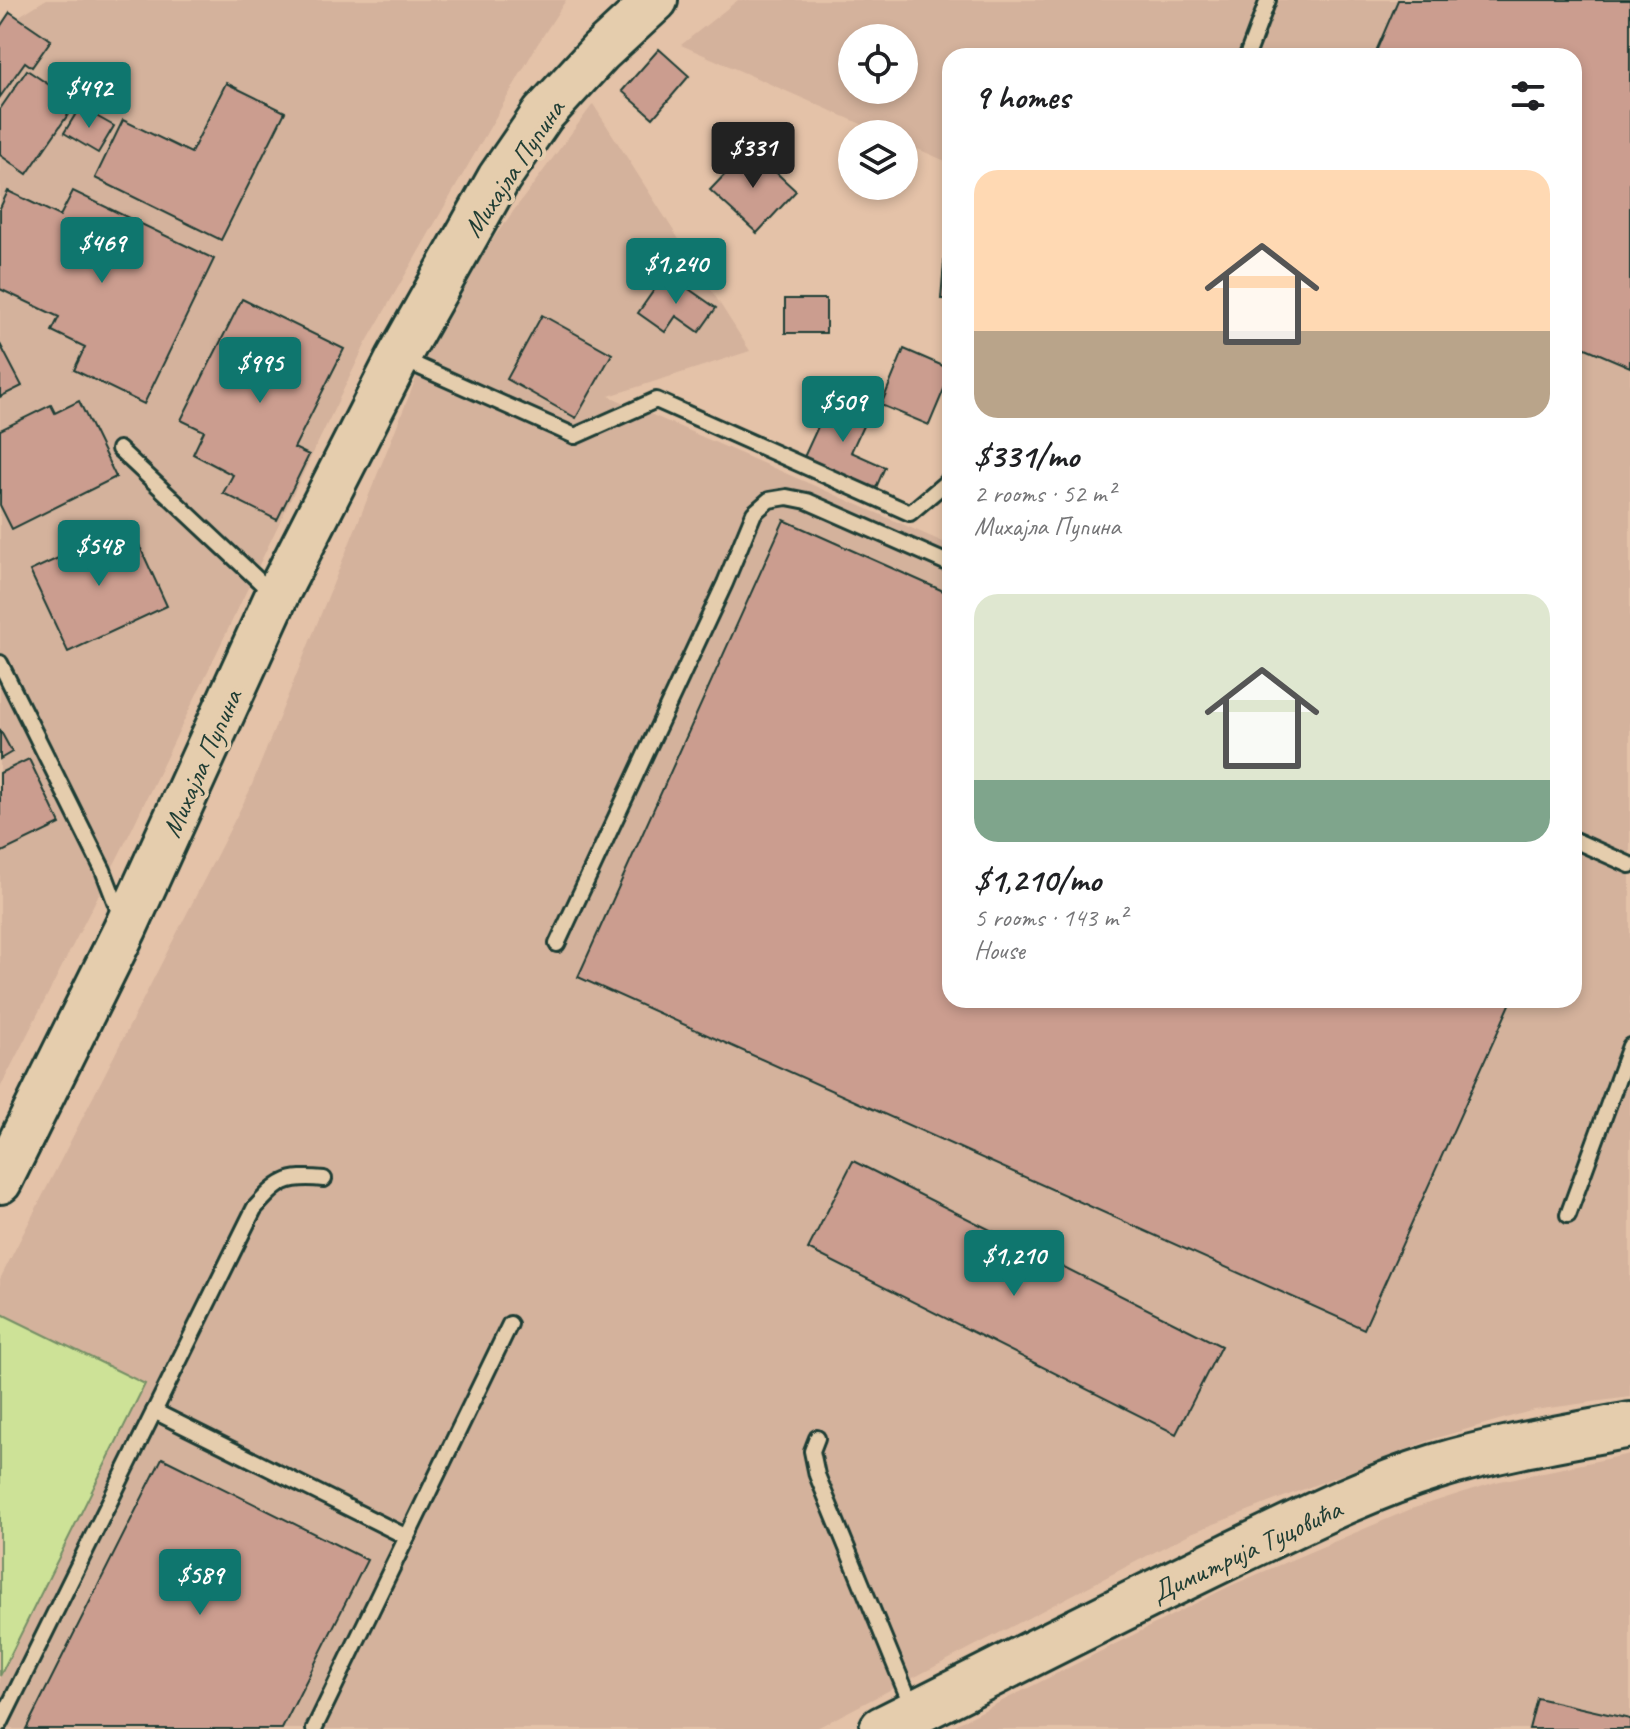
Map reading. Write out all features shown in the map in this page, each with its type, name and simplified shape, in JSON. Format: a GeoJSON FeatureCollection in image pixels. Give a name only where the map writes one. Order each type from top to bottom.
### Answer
{"type":"FeatureCollection","features":[{"type":"Feature","properties":{"kind":"main road","name":"Димитрија Туцовића"},"geometry":{"type":"LineString","coordinates":[[898,1721],[1255,1544],[1386,1486],[1433,1468],[1495,1451],[1630,1425]]}},
{"type":"Feature","properties":{"kind":"street","name":"Михајла Пупина"},"geometry":{"type":"LineString","coordinates":[[0,1182],[125,929],[276,597],[398,358],[499,178],[543,114],[600,52],[656,0]]}},
{"type":"Feature","properties":{"kind":"lane"},"geometry":{"type":"LineString","coordinates":[[1250,48],[1268,0]]}},
{"type":"Feature","properties":{"kind":"lane"},"geometry":{"type":"LineString","coordinates":[[398,358],[575,436],[656,400],[910,513],[942,486]]}},
{"type":"Feature","properties":{"kind":"lane"},"geometry":{"type":"LineString","coordinates":[[119,449],[276,597]]}},
{"type":"Feature","properties":{"kind":"lane"},"geometry":{"type":"LineString","coordinates":[[557,944],[725,583],[754,513],[769,500],[787,497],[807,501],[942,560]]}},
{"type":"Feature","properties":{"kind":"lane"},"geometry":{"type":"LineString","coordinates":[[0,663],[103,870],[125,929]]}},
{"type":"Feature","properties":{"kind":"lane"},"geometry":{"type":"LineString","coordinates":[[1582,844],[1630,865]]}},
{"type":"Feature","properties":{"kind":"lane"},"geometry":{"type":"LineString","coordinates":[[1568,1215],[1630,1046]]}},
{"type":"Feature","properties":{"kind":"lane"},"geometry":{"type":"LineString","coordinates":[[0,1724],[254,1209],[273,1187],[298,1176],[324,1179]]}},
{"type":"Feature","properties":{"kind":"lane"},"geometry":{"type":"LineString","coordinates":[[314,1729],[510,1324]]}},
{"type":"Feature","properties":{"kind":"lane"},"geometry":{"type":"LineString","coordinates":[[154,1411],[407,1537]]}},
{"type":"Feature","properties":{"kind":"lane"},"geometry":{"type":"LineString","coordinates":[[817,1438],[812,1451],[817,1475],[898,1721]]}},
{"type":"Feature","properties":{"kind":"shaded area"},"geometry":{"type":"Polygon","coordinates":[[[45,0],[566,0],[537,45],[365,345],[127,839],[0,1088],[0,28],[45,0]]]}},
{"type":"Feature","properties":{"kind":"shaded area"},"geometry":{"type":"Polygon","coordinates":[[[738,0],[1630,0],[1630,1397],[1534,1410],[1436,1438],[1191,1533],[815,1729],[0,1729],[0,1279],[249,792],[434,334],[495,236],[593,104],[750,351],[609,396],[942,542],[942,1008],[1582,1008],[1582,48],[942,48],[942,160],[918,149],[918,120],[852,120],[681,45],[738,0]]]}},
{"type":"Feature","properties":{"kind":"shaded area"},"geometry":{"type":"Polygon","coordinates":[[[1630,1454],[1630,1729],[947,1729],[1230,1586],[1411,1509],[1496,1482],[1630,1454]]]}},
{"type":"Feature","properties":{"kind":"green space"},"geometry":{"type":"Polygon","coordinates":[[[0,1313],[145,1384],[0,1676],[0,1313]]]}},
{"type":"Feature","properties":{"kind":"building"},"geometry":{"type":"Polygon","coordinates":[[[1398,0],[1630,0],[1630,367],[1582,346],[1582,48],[1377,48],[1398,0]]]}},
{"type":"Feature","properties":{"kind":"building"},"geometry":{"type":"Polygon","coordinates":[[[10,12],[51,40],[32,67],[25,62],[0,97],[0,27],[10,12]]]}},
{"type":"Feature","properties":{"kind":"building"},"geometry":{"type":"Polygon","coordinates":[[[659,49],[689,76],[653,118],[622,91],[659,49]]]}},
{"type":"Feature","properties":{"kind":"building"},"geometry":{"type":"Polygon","coordinates":[[[27,70],[76,103],[27,174],[0,155],[0,109],[27,70]]]}},
{"type":"Feature","properties":{"kind":"building"},"geometry":{"type":"Polygon","coordinates":[[[226,83],[285,112],[221,240],[95,178],[123,120],[191,153],[226,83]]]}},
{"type":"Feature","properties":{"kind":"building"},"geometry":{"type":"Polygon","coordinates":[[[80,107],[114,126],[98,153],[64,133],[80,107]]]}},
{"type":"Feature","properties":{"kind":"building"},"geometry":{"type":"Polygon","coordinates":[[[750,148],[796,191],[757,233],[710,190],[750,148]]]}},
{"type":"Feature","properties":{"kind":"building"},"geometry":{"type":"Polygon","coordinates":[[[8,191],[60,216],[73,191],[214,259],[144,404],[74,370],[85,347],[52,331],[59,317],[0,289],[0,208],[8,191]]]}},
{"type":"Feature","properties":{"kind":"building"},"geometry":{"type":"Polygon","coordinates":[[[666,273],[716,308],[699,332],[676,316],[665,332],[638,313],[666,273]]]}},
{"type":"Feature","properties":{"kind":"building"},"geometry":{"type":"Polygon","coordinates":[[[242,299],[344,349],[294,448],[309,455],[277,520],[223,493],[233,475],[193,454],[204,431],[181,420],[242,299]]]}},
{"type":"Feature","properties":{"kind":"building"},"geometry":{"type":"Polygon","coordinates":[[[785,299],[826,299],[826,333],[785,333],[785,299]]]}},
{"type":"Feature","properties":{"kind":"building"},"geometry":{"type":"Polygon","coordinates":[[[542,315],[612,354],[576,418],[507,379],[542,315]]]}},
{"type":"Feature","properties":{"kind":"building"},"geometry":{"type":"Polygon","coordinates":[[[0,344],[22,386],[0,397],[0,344]]]}},
{"type":"Feature","properties":{"kind":"building"},"geometry":{"type":"Polygon","coordinates":[[[904,349],[942,366],[942,394],[929,425],[881,405],[904,349]]]}},
{"type":"Feature","properties":{"kind":"building"},"geometry":{"type":"Polygon","coordinates":[[[832,396],[869,413],[851,452],[885,467],[875,490],[804,457],[832,396]]]}},
{"type":"Feature","properties":{"kind":"building"},"geometry":{"type":"Polygon","coordinates":[[[79,401],[116,477],[12,529],[0,505],[0,430],[51,405],[55,413],[79,401]]]}},
{"type":"Feature","properties":{"kind":"building"},"geometry":{"type":"Polygon","coordinates":[[[784,520],[942,590],[942,1008],[1508,1008],[1364,1329],[578,977],[784,520]]]}},
{"type":"Feature","properties":{"kind":"building"},"geometry":{"type":"Polygon","coordinates":[[[130,525],[167,606],[68,652],[30,571],[130,525]]]}},
{"type":"Feature","properties":{"kind":"building"},"geometry":{"type":"Polygon","coordinates":[[[0,730],[12,752],[0,759],[0,730]]]}},
{"type":"Feature","properties":{"kind":"building"},"geometry":{"type":"Polygon","coordinates":[[[29,759],[60,824],[0,853],[0,773],[29,759]]]}},
{"type":"Feature","properties":{"kind":"building"},"geometry":{"type":"Polygon","coordinates":[[[853,1161],[1221,1346],[1176,1434],[808,1249],[853,1161]]]}},
{"type":"Feature","properties":{"kind":"building"},"geometry":{"type":"Polygon","coordinates":[[[162,1458],[367,1560],[282,1729],[26,1729],[162,1458]]]}},
{"type":"Feature","properties":{"kind":"building"},"geometry":{"type":"Polygon","coordinates":[[[1537,1698],[1630,1719],[1630,1729],[1529,1729],[1537,1698]]]}}]}
